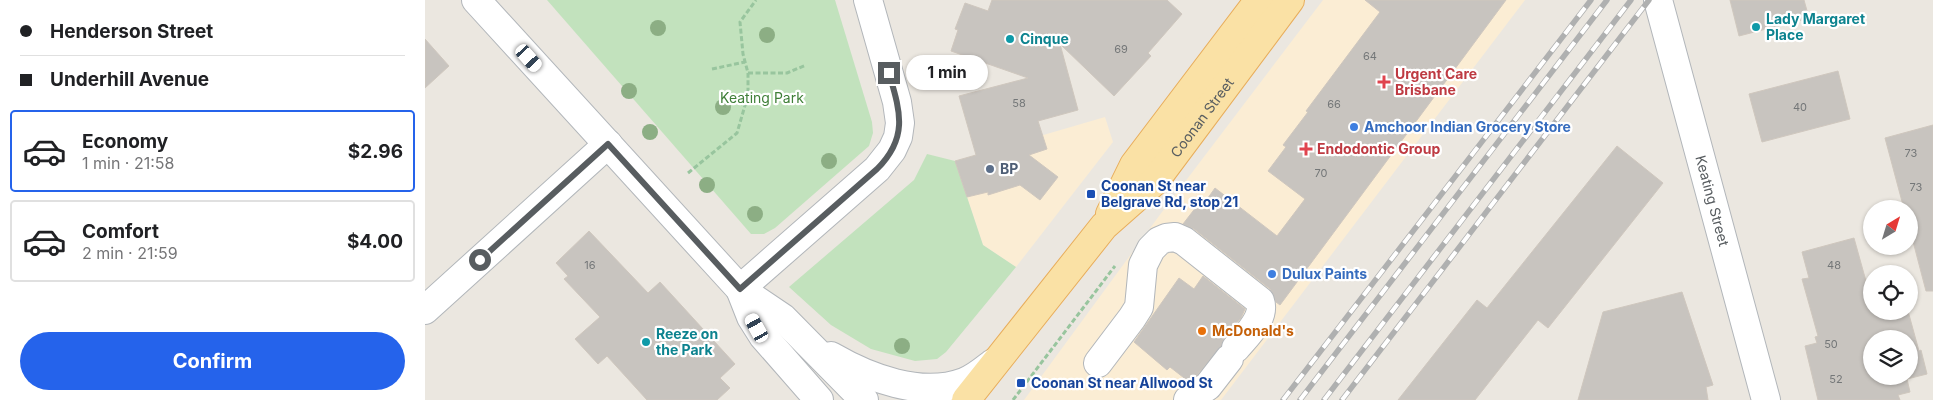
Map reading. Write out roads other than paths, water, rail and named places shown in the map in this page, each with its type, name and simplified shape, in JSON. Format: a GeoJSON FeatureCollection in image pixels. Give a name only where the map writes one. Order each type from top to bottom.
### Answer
{"type":"FeatureCollection","features":[{"type":"Feature","properties":{"kind":"main road","name":"Coonan Street"},"geometry":{"type":"LineString","coordinates":[[1104,226],[1134,165],[1259,0]]}},
{"type":"Feature","properties":{"kind":"main road","name":"Coonan Street"},"geometry":{"type":"LineString","coordinates":[[966,400],[1104,226],[1155,181],[1290,0]]}},
{"type":"Feature","properties":{"kind":"street"},"geometry":{"type":"LineString","coordinates":[[477,0],[740,289],[775,312],[799,333],[864,400]]}},
{"type":"Feature","properties":{"kind":"street"},"geometry":{"type":"LineString","coordinates":[[740,289],[877,169],[895,145],[899,130],[899,110],[868,0]]}},
{"type":"Feature","properties":{"kind":"street","name":"Keating Street"},"geometry":{"type":"LineString","coordinates":[[1657,0],[1766,400]]}},
{"type":"Feature","properties":{"kind":"street"},"geometry":{"type":"LineString","coordinates":[[425,310],[608,144]]}},
{"type":"Feature","properties":{"kind":"street"},"geometry":{"type":"LineString","coordinates":[[1098,363],[1139,307],[1142,271],[1147,256],[1159,241],[1171,237],[1185,241],[1260,301],[1262,306],[1260,316],[1208,386],[1188,400]]}},
{"type":"Feature","properties":{"kind":"street"},"geometry":{"type":"LineString","coordinates":[[740,289],[751,317],[763,336],[819,400]]}},
{"type":"Feature","properties":{"kind":"street"},"geometry":{"type":"LineString","coordinates":[[799,333],[828,354],[858,370],[920,388],[946,387],[962,383],[997,361]]}},
{"type":"Feature","properties":{"kind":"railway"},"geometry":{"type":"LineString","coordinates":[[1283,400],[1591,0]]}},
{"type":"Feature","properties":{"kind":"railway"},"geometry":{"type":"LineString","coordinates":[[1300,400],[1607,0]]}},
{"type":"Feature","properties":{"kind":"railway"},"geometry":{"type":"LineString","coordinates":[[1324,400],[1631,0]]}},
{"type":"Feature","properties":{"kind":"railway"},"geometry":{"type":"LineString","coordinates":[[1342,400],[1649,0]]}},
{"type":"Feature","properties":{"kind":"place","name":"Lady Margaret Place"},"geometry":{"type":"Point","coordinates":[1756,27]}},
{"type":"Feature","properties":{"kind":"place","name":"Cinque"},"geometry":{"type":"Point","coordinates":[1010,39]}},
{"type":"Feature","properties":{"kind":"place","name":"Urgent Care Brisbane"},"geometry":{"type":"Point","coordinates":[1384,82]}},
{"type":"Feature","properties":{"kind":"place","name":"Amchoor Indian Grocery Store"},"geometry":{"type":"Point","coordinates":[1354,127]}},
{"type":"Feature","properties":{"kind":"place","name":"Endodontic Group"},"geometry":{"type":"Point","coordinates":[1306,149]}},
{"type":"Feature","properties":{"kind":"place","name":"BP"},"geometry":{"type":"Point","coordinates":[990,169]}},
{"type":"Feature","properties":{"kind":"place","name":"Coonan St near Belgrave Rd, stop 21"},"geometry":{"type":"Point","coordinates":[1091,194]}},
{"type":"Feature","properties":{"kind":"place","name":"Dulux Paints"},"geometry":{"type":"Point","coordinates":[1272,274]}},
{"type":"Feature","properties":{"kind":"place","name":"McDonald's"},"geometry":{"type":"Point","coordinates":[1202,331]}},
{"type":"Feature","properties":{"kind":"place","name":"Reeze on the Park"},"geometry":{"type":"Point","coordinates":[646,342]}},
{"type":"Feature","properties":{"kind":"place","name":"Coonan St near Allwood St"},"geometry":{"type":"Point","coordinates":[1021,383]}},
{"type":"Feature","properties":{"kind":"park label","name":"Keating Park"},"geometry":{"type":"Point","coordinates":[762,98]}}]}
